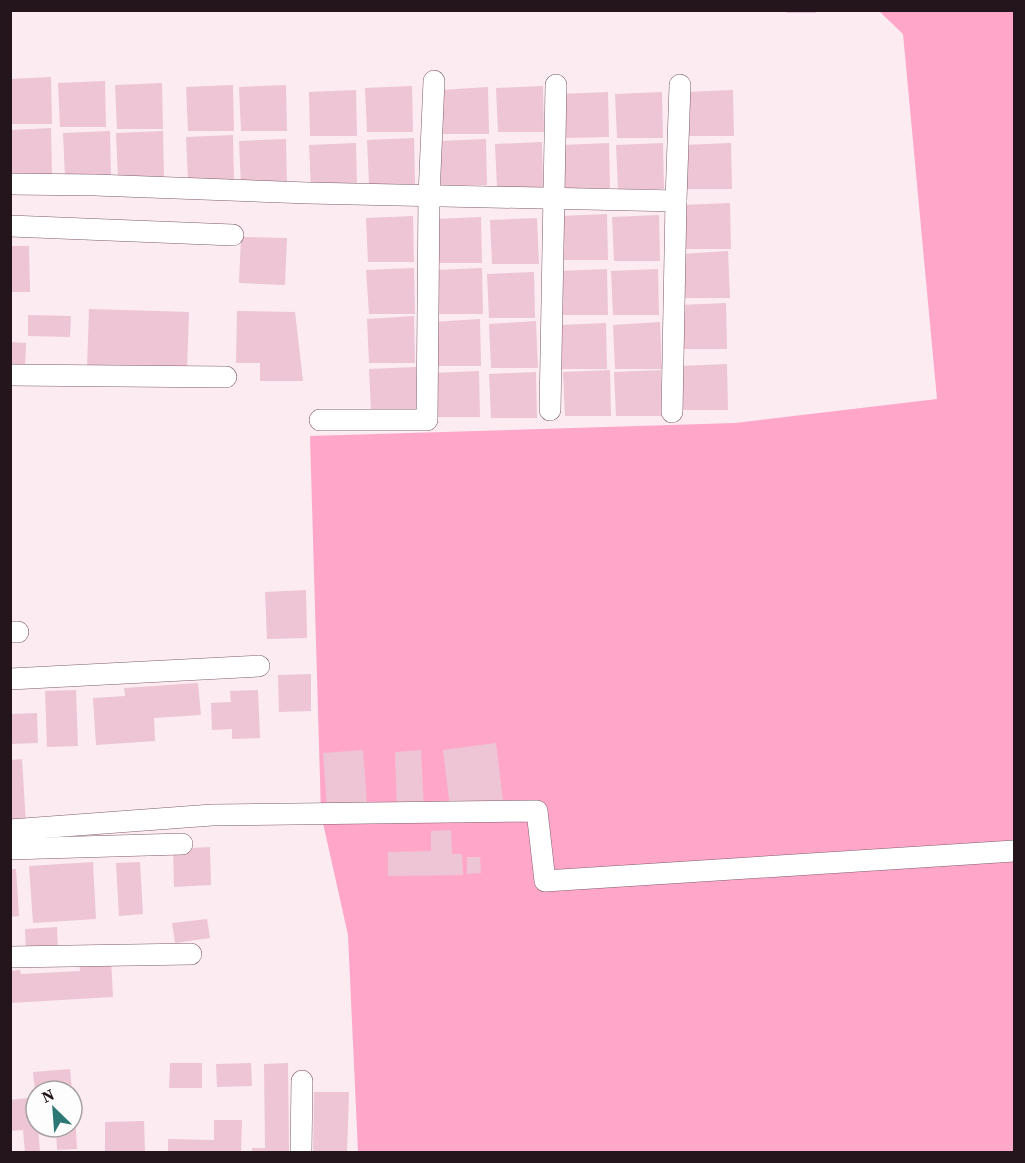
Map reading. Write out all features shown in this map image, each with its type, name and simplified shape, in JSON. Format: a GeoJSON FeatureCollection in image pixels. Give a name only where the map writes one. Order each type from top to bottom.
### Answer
{"type":"FeatureCollection","features":[{"type":"Feature","properties":{"kind":"street"},"geometry":{"type":"LineString","coordinates":[[320,420],[427,420],[429,196],[434,81]]}},
{"type":"Feature","properties":{"kind":"street"},"geometry":{"type":"LineString","coordinates":[[550,410],[556,197],[556,85]]}},
{"type":"Feature","properties":{"kind":"street"},"geometry":{"type":"LineString","coordinates":[[672,412],[680,85]]}},
{"type":"Feature","properties":{"kind":"street"},"geometry":{"type":"LineString","coordinates":[[10,184],[676,201]]}},
{"type":"Feature","properties":{"kind":"street"},"geometry":{"type":"LineString","coordinates":[[10,226],[233,235]]}},
{"type":"Feature","properties":{"kind":"street"},"geometry":{"type":"LineString","coordinates":[[10,375],[226,377]]}},
{"type":"Feature","properties":{"kind":"street"},"geometry":{"type":"LineString","coordinates":[[10,679],[259,666]]}},
{"type":"Feature","properties":{"kind":"street"},"geometry":{"type":"LineString","coordinates":[[10,830],[212,815],[537,811],[545,881],[1014,851]]}},
{"type":"Feature","properties":{"kind":"street"},"geometry":{"type":"LineString","coordinates":[[10,849],[182,844]]}},
{"type":"Feature","properties":{"kind":"street"},"geometry":{"type":"LineString","coordinates":[[10,957],[190,954]]}},
{"type":"Feature","properties":{"kind":"street"},"geometry":{"type":"LineString","coordinates":[[301,1152],[302,1081]]}},
{"type":"Feature","properties":{"kind":"shaded area"},"geometry":{"type":"Polygon","coordinates":[[[879,11],[1014,11],[1014,1152],[358,1152],[348,935],[321,814],[310,436],[735,423],[937,399],[903,34],[879,11]]]}},
{"type":"Feature","properties":{"kind":"building"},"geometry":{"type":"Polygon","coordinates":[[[786,10],[816,10],[816,13],[786,13],[786,10]]]}},
{"type":"Feature","properties":{"kind":"building"},"geometry":{"type":"Polygon","coordinates":[[[51,77],[52,124],[10,124],[10,79],[51,77]]]}},
{"type":"Feature","properties":{"kind":"building"},"geometry":{"type":"Polygon","coordinates":[[[105,81],[106,127],[60,127],[58,83],[105,81]]]}},
{"type":"Feature","properties":{"kind":"building"},"geometry":{"type":"Polygon","coordinates":[[[162,83],[163,129],[117,129],[115,85],[162,83]]]}},
{"type":"Feature","properties":{"kind":"building"},"geometry":{"type":"Polygon","coordinates":[[[233,85],[234,131],[188,131],[186,87],[233,85]]]}},
{"type":"Feature","properties":{"kind":"building"},"geometry":{"type":"Polygon","coordinates":[[[286,85],[287,131],[241,131],[239,87],[286,85]]]}},
{"type":"Feature","properties":{"kind":"building"},"geometry":{"type":"Polygon","coordinates":[[[412,86],[413,132],[367,132],[365,88],[412,86]]]}},
{"type":"Feature","properties":{"kind":"building"},"geometry":{"type":"Polygon","coordinates":[[[543,86],[544,132],[498,132],[496,88],[543,86]]]}},
{"type":"Feature","properties":{"kind":"building"},"geometry":{"type":"Polygon","coordinates":[[[488,87],[489,134],[442,134],[441,90],[488,87]]]}},
{"type":"Feature","properties":{"kind":"building"},"geometry":{"type":"Polygon","coordinates":[[[356,90],[357,136],[310,136],[309,92],[356,90]]]}},
{"type":"Feature","properties":{"kind":"building"},"geometry":{"type":"Polygon","coordinates":[[[733,90],[734,136],[688,136],[686,92],[733,90]]]}},
{"type":"Feature","properties":{"kind":"building"},"geometry":{"type":"Polygon","coordinates":[[[608,92],[609,137],[563,138],[561,94],[608,92]]]}},
{"type":"Feature","properties":{"kind":"building"},"geometry":{"type":"Polygon","coordinates":[[[662,92],[663,138],[617,138],[615,94],[662,92]]]}},
{"type":"Feature","properties":{"kind":"building"},"geometry":{"type":"Polygon","coordinates":[[[51,128],[52,175],[10,175],[10,130],[51,128]]]}},
{"type":"Feature","properties":{"kind":"building"},"geometry":{"type":"Polygon","coordinates":[[[110,131],[111,177],[65,177],[63,133],[110,131]]]}},
{"type":"Feature","properties":{"kind":"building"},"geometry":{"type":"Polygon","coordinates":[[[163,131],[164,177],[118,177],[116,133],[163,131]]]}},
{"type":"Feature","properties":{"kind":"building"},"geometry":{"type":"Polygon","coordinates":[[[233,135],[234,181],[188,181],[186,137],[233,135]]]}},
{"type":"Feature","properties":{"kind":"building"},"geometry":{"type":"Polygon","coordinates":[[[414,138],[415,184],[369,184],[367,140],[414,138]]]}},
{"type":"Feature","properties":{"kind":"building"},"geometry":{"type":"Polygon","coordinates":[[[286,139],[287,185],[241,185],[239,141],[286,139]]]}},
{"type":"Feature","properties":{"kind":"building"},"geometry":{"type":"Polygon","coordinates":[[[486,139],[487,185],[441,185],[439,141],[486,139]]]}},
{"type":"Feature","properties":{"kind":"building"},"geometry":{"type":"Polygon","coordinates":[[[542,142],[543,188],[497,188],[495,144],[542,142]]]}},
{"type":"Feature","properties":{"kind":"building"},"geometry":{"type":"Polygon","coordinates":[[[356,143],[357,189],[311,189],[309,145],[356,143]]]}},
{"type":"Feature","properties":{"kind":"building"},"geometry":{"type":"Polygon","coordinates":[[[609,143],[610,188],[564,189],[562,145],[609,143]]]}},
{"type":"Feature","properties":{"kind":"building"},"geometry":{"type":"Polygon","coordinates":[[[663,143],[664,189],[618,189],[616,145],[663,143]]]}},
{"type":"Feature","properties":{"kind":"building"},"geometry":{"type":"Polygon","coordinates":[[[731,143],[732,189],[685,189],[683,145],[731,143]]]}},
{"type":"Feature","properties":{"kind":"building"},"geometry":{"type":"Polygon","coordinates":[[[730,203],[731,249],[684,249],[682,205],[730,203]]]}},
{"type":"Feature","properties":{"kind":"building"},"geometry":{"type":"Polygon","coordinates":[[[607,214],[608,260],[562,260],[560,216],[607,214]]]}},
{"type":"Feature","properties":{"kind":"building"},"geometry":{"type":"Polygon","coordinates":[[[659,215],[660,261],[614,261],[612,217],[659,215]]]}},
{"type":"Feature","properties":{"kind":"building"},"geometry":{"type":"Polygon","coordinates":[[[413,216],[414,262],[368,262],[366,218],[413,216]]]}},
{"type":"Feature","properties":{"kind":"building"},"geometry":{"type":"Polygon","coordinates":[[[481,217],[482,263],[435,263],[434,219],[481,217]]]}},
{"type":"Feature","properties":{"kind":"building"},"geometry":{"type":"Polygon","coordinates":[[[537,218],[539,264],[492,264],[490,220],[537,218]]]}},
{"type":"Feature","properties":{"kind":"building"},"geometry":{"type":"Polygon","coordinates":[[[241,237],[287,238],[285,285],[239,283],[241,237]]]}},
{"type":"Feature","properties":{"kind":"building"},"geometry":{"type":"Polygon","coordinates":[[[10,246],[29,246],[30,292],[10,292],[10,246]]]}},
{"type":"Feature","properties":{"kind":"building"},"geometry":{"type":"Polygon","coordinates":[[[728,251],[730,298],[683,298],[681,254],[728,251]]]}},
{"type":"Feature","properties":{"kind":"building"},"geometry":{"type":"Polygon","coordinates":[[[414,268],[415,314],[369,314],[366,270],[414,268]]]}},
{"type":"Feature","properties":{"kind":"building"},"geometry":{"type":"Polygon","coordinates":[[[482,268],[483,314],[437,314],[435,270],[482,268]]]}},
{"type":"Feature","properties":{"kind":"building"},"geometry":{"type":"Polygon","coordinates":[[[607,269],[608,315],[562,315],[560,271],[607,269]]]}},
{"type":"Feature","properties":{"kind":"building"},"geometry":{"type":"Polygon","coordinates":[[[658,269],[659,315],[613,315],[611,271],[658,269]]]}},
{"type":"Feature","properties":{"kind":"building"},"geometry":{"type":"Polygon","coordinates":[[[534,272],[535,318],[489,318],[487,274],[534,272]]]}},
{"type":"Feature","properties":{"kind":"building"},"geometry":{"type":"Polygon","coordinates":[[[726,303],[727,349],[681,349],[679,305],[726,303]]]}},
{"type":"Feature","properties":{"kind":"building"},"geometry":{"type":"Polygon","coordinates":[[[89,309],[189,312],[187,371],[87,368],[89,309]]]}},
{"type":"Feature","properties":{"kind":"building"},"geometry":{"type":"Polygon","coordinates":[[[237,311],[295,312],[303,381],[260,381],[260,363],[236,363],[237,311]]]}},
{"type":"Feature","properties":{"kind":"building"},"geometry":{"type":"Polygon","coordinates":[[[28,315],[71,316],[70,337],[28,336],[28,315]]]}},
{"type":"Feature","properties":{"kind":"building"},"geometry":{"type":"Polygon","coordinates":[[[414,316],[415,363],[369,363],[367,319],[414,316]]]}},
{"type":"Feature","properties":{"kind":"building"},"geometry":{"type":"Polygon","coordinates":[[[480,319],[481,366],[435,366],[433,322],[480,319]]]}},
{"type":"Feature","properties":{"kind":"building"},"geometry":{"type":"Polygon","coordinates":[[[536,321],[538,368],[491,368],[489,324],[536,321]]]}},
{"type":"Feature","properties":{"kind":"building"},"geometry":{"type":"Polygon","coordinates":[[[660,322],[662,369],[615,369],[613,325],[660,322]]]}},
{"type":"Feature","properties":{"kind":"building"},"geometry":{"type":"Polygon","coordinates":[[[606,323],[607,369],[561,369],[559,325],[606,323]]]}},
{"type":"Feature","properties":{"kind":"building"},"geometry":{"type":"Polygon","coordinates":[[[10,342],[26,343],[25,368],[10,368],[10,342]]]}},
{"type":"Feature","properties":{"kind":"building"},"geometry":{"type":"Polygon","coordinates":[[[727,364],[728,410],[682,410],[680,366],[727,364]]]}},
{"type":"Feature","properties":{"kind":"building"},"geometry":{"type":"Polygon","coordinates":[[[416,367],[417,413],[371,413],[369,369],[416,367]]]}},
{"type":"Feature","properties":{"kind":"building"},"geometry":{"type":"Polygon","coordinates":[[[610,370],[611,416],[565,416],[563,372],[610,370]]]}},
{"type":"Feature","properties":{"kind":"building"},"geometry":{"type":"Polygon","coordinates":[[[661,370],[662,416],[616,416],[614,372],[661,370]]]}},
{"type":"Feature","properties":{"kind":"building"},"geometry":{"type":"Polygon","coordinates":[[[479,371],[480,417],[434,417],[432,373],[479,371]]]}},
{"type":"Feature","properties":{"kind":"building"},"geometry":{"type":"Polygon","coordinates":[[[536,372],[537,418],[491,418],[489,374],[536,372]]]}},
{"type":"Feature","properties":{"kind":"building"},"geometry":{"type":"Polygon","coordinates":[[[306,590],[307,638],[267,639],[265,592],[306,590]]]}},
{"type":"Feature","properties":{"kind":"building"},"geometry":{"type":"Polygon","coordinates":[[[311,674],[311,711],[279,712],[278,675],[311,674]]]}},
{"type":"Feature","properties":{"kind":"building"},"geometry":{"type":"Polygon","coordinates":[[[198,683],[201,715],[154,718],[155,741],[96,745],[93,698],[125,696],[124,688],[198,683]]]}},
{"type":"Feature","properties":{"kind":"building"},"geometry":{"type":"Polygon","coordinates":[[[76,690],[78,746],[47,747],[45,691],[76,690]]]}},
{"type":"Feature","properties":{"kind":"building"},"geometry":{"type":"Polygon","coordinates":[[[258,690],[260,738],[232,739],[232,729],[212,730],[211,703],[231,702],[230,691],[258,690]]]}},
{"type":"Feature","properties":{"kind":"building"},"geometry":{"type":"Polygon","coordinates":[[[37,713],[38,743],[10,744],[10,714],[37,713]]]}},
{"type":"Feature","properties":{"kind":"building"},"geometry":{"type":"Polygon","coordinates":[[[496,743],[503,801],[450,808],[443,750],[496,743]]]}},
{"type":"Feature","properties":{"kind":"building"},"geometry":{"type":"Polygon","coordinates":[[[363,750],[367,804],[327,807],[323,753],[363,750]]]}},
{"type":"Feature","properties":{"kind":"building"},"geometry":{"type":"Polygon","coordinates":[[[421,750],[424,809],[397,811],[395,752],[421,750]]]}},
{"type":"Feature","properties":{"kind":"building"},"geometry":{"type":"Polygon","coordinates":[[[22,759],[26,824],[10,825],[10,760],[22,759]]]}},
{"type":"Feature","properties":{"kind":"building"},"geometry":{"type":"Polygon","coordinates":[[[451,830],[452,854],[462,854],[463,875],[388,876],[388,852],[431,851],[431,831],[451,830]]]}},
{"type":"Feature","properties":{"kind":"building"},"geometry":{"type":"Polygon","coordinates":[[[210,847],[211,885],[174,887],[173,849],[210,847]]]}},
{"type":"Feature","properties":{"kind":"building"},"geometry":{"type":"Polygon","coordinates":[[[467,857],[480,857],[481,873],[467,874],[467,857]]]}},
{"type":"Feature","properties":{"kind":"building"},"geometry":{"type":"Polygon","coordinates":[[[93,862],[96,919],[33,923],[29,866],[93,862]]]}},
{"type":"Feature","properties":{"kind":"building"},"geometry":{"type":"Polygon","coordinates":[[[140,862],[143,914],[119,916],[116,863],[140,862]]]}},
{"type":"Feature","properties":{"kind":"building"},"geometry":{"type":"Polygon","coordinates":[[[10,869],[16,869],[19,916],[10,917],[10,869]]]}},
{"type":"Feature","properties":{"kind":"building"},"geometry":{"type":"Polygon","coordinates":[[[207,919],[210,938],[175,943],[172,923],[207,919]]]}},
{"type":"Feature","properties":{"kind":"building"},"geometry":{"type":"Polygon","coordinates":[[[57,927],[58,952],[26,954],[25,929],[57,927]]]}},
{"type":"Feature","properties":{"kind":"building"},"geometry":{"type":"Polygon","coordinates":[[[111,959],[113,997],[10,1003],[10,971],[20,970],[21,974],[80,971],[79,961],[111,959]]]}},
{"type":"Feature","properties":{"kind":"building"},"geometry":{"type":"Polygon","coordinates":[[[170,1063],[202,1063],[202,1088],[169,1088],[170,1063]]]}},
{"type":"Feature","properties":{"kind":"building"},"geometry":{"type":"Polygon","coordinates":[[[251,1063],[252,1086],[217,1087],[216,1064],[251,1063]]]}},
{"type":"Feature","properties":{"kind":"building"},"geometry":{"type":"Polygon","coordinates":[[[288,1063],[289,1152],[252,1152],[252,1148],[265,1148],[264,1064],[288,1063]]]}},
{"type":"Feature","properties":{"kind":"building"},"geometry":{"type":"Polygon","coordinates":[[[70,1069],[71,1079],[34,1079],[33,1072],[70,1069]]]}},
{"type":"Feature","properties":{"kind":"building"},"geometry":{"type":"Polygon","coordinates":[[[314,1092],[349,1092],[347,1152],[313,1152],[314,1092]]]}},
{"type":"Feature","properties":{"kind":"building"},"geometry":{"type":"Polygon","coordinates":[[[24,1098],[24,1139],[39,1139],[40,1152],[25,1152],[23,1130],[10,1131],[10,1100],[24,1098]]]}},
{"type":"Feature","properties":{"kind":"building"},"geometry":{"type":"Polygon","coordinates":[[[214,1120],[242,1120],[241,1152],[168,1152],[168,1139],[214,1140],[214,1120]]]}},
{"type":"Feature","properties":{"kind":"building"},"geometry":{"type":"Polygon","coordinates":[[[144,1121],[145,1152],[105,1152],[105,1122],[144,1121]]]}},
{"type":"Feature","properties":{"kind":"building"},"geometry":{"type":"Polygon","coordinates":[[[57,1139],[76,1139],[77,1149],[57,1150],[57,1139]]]}}]}
